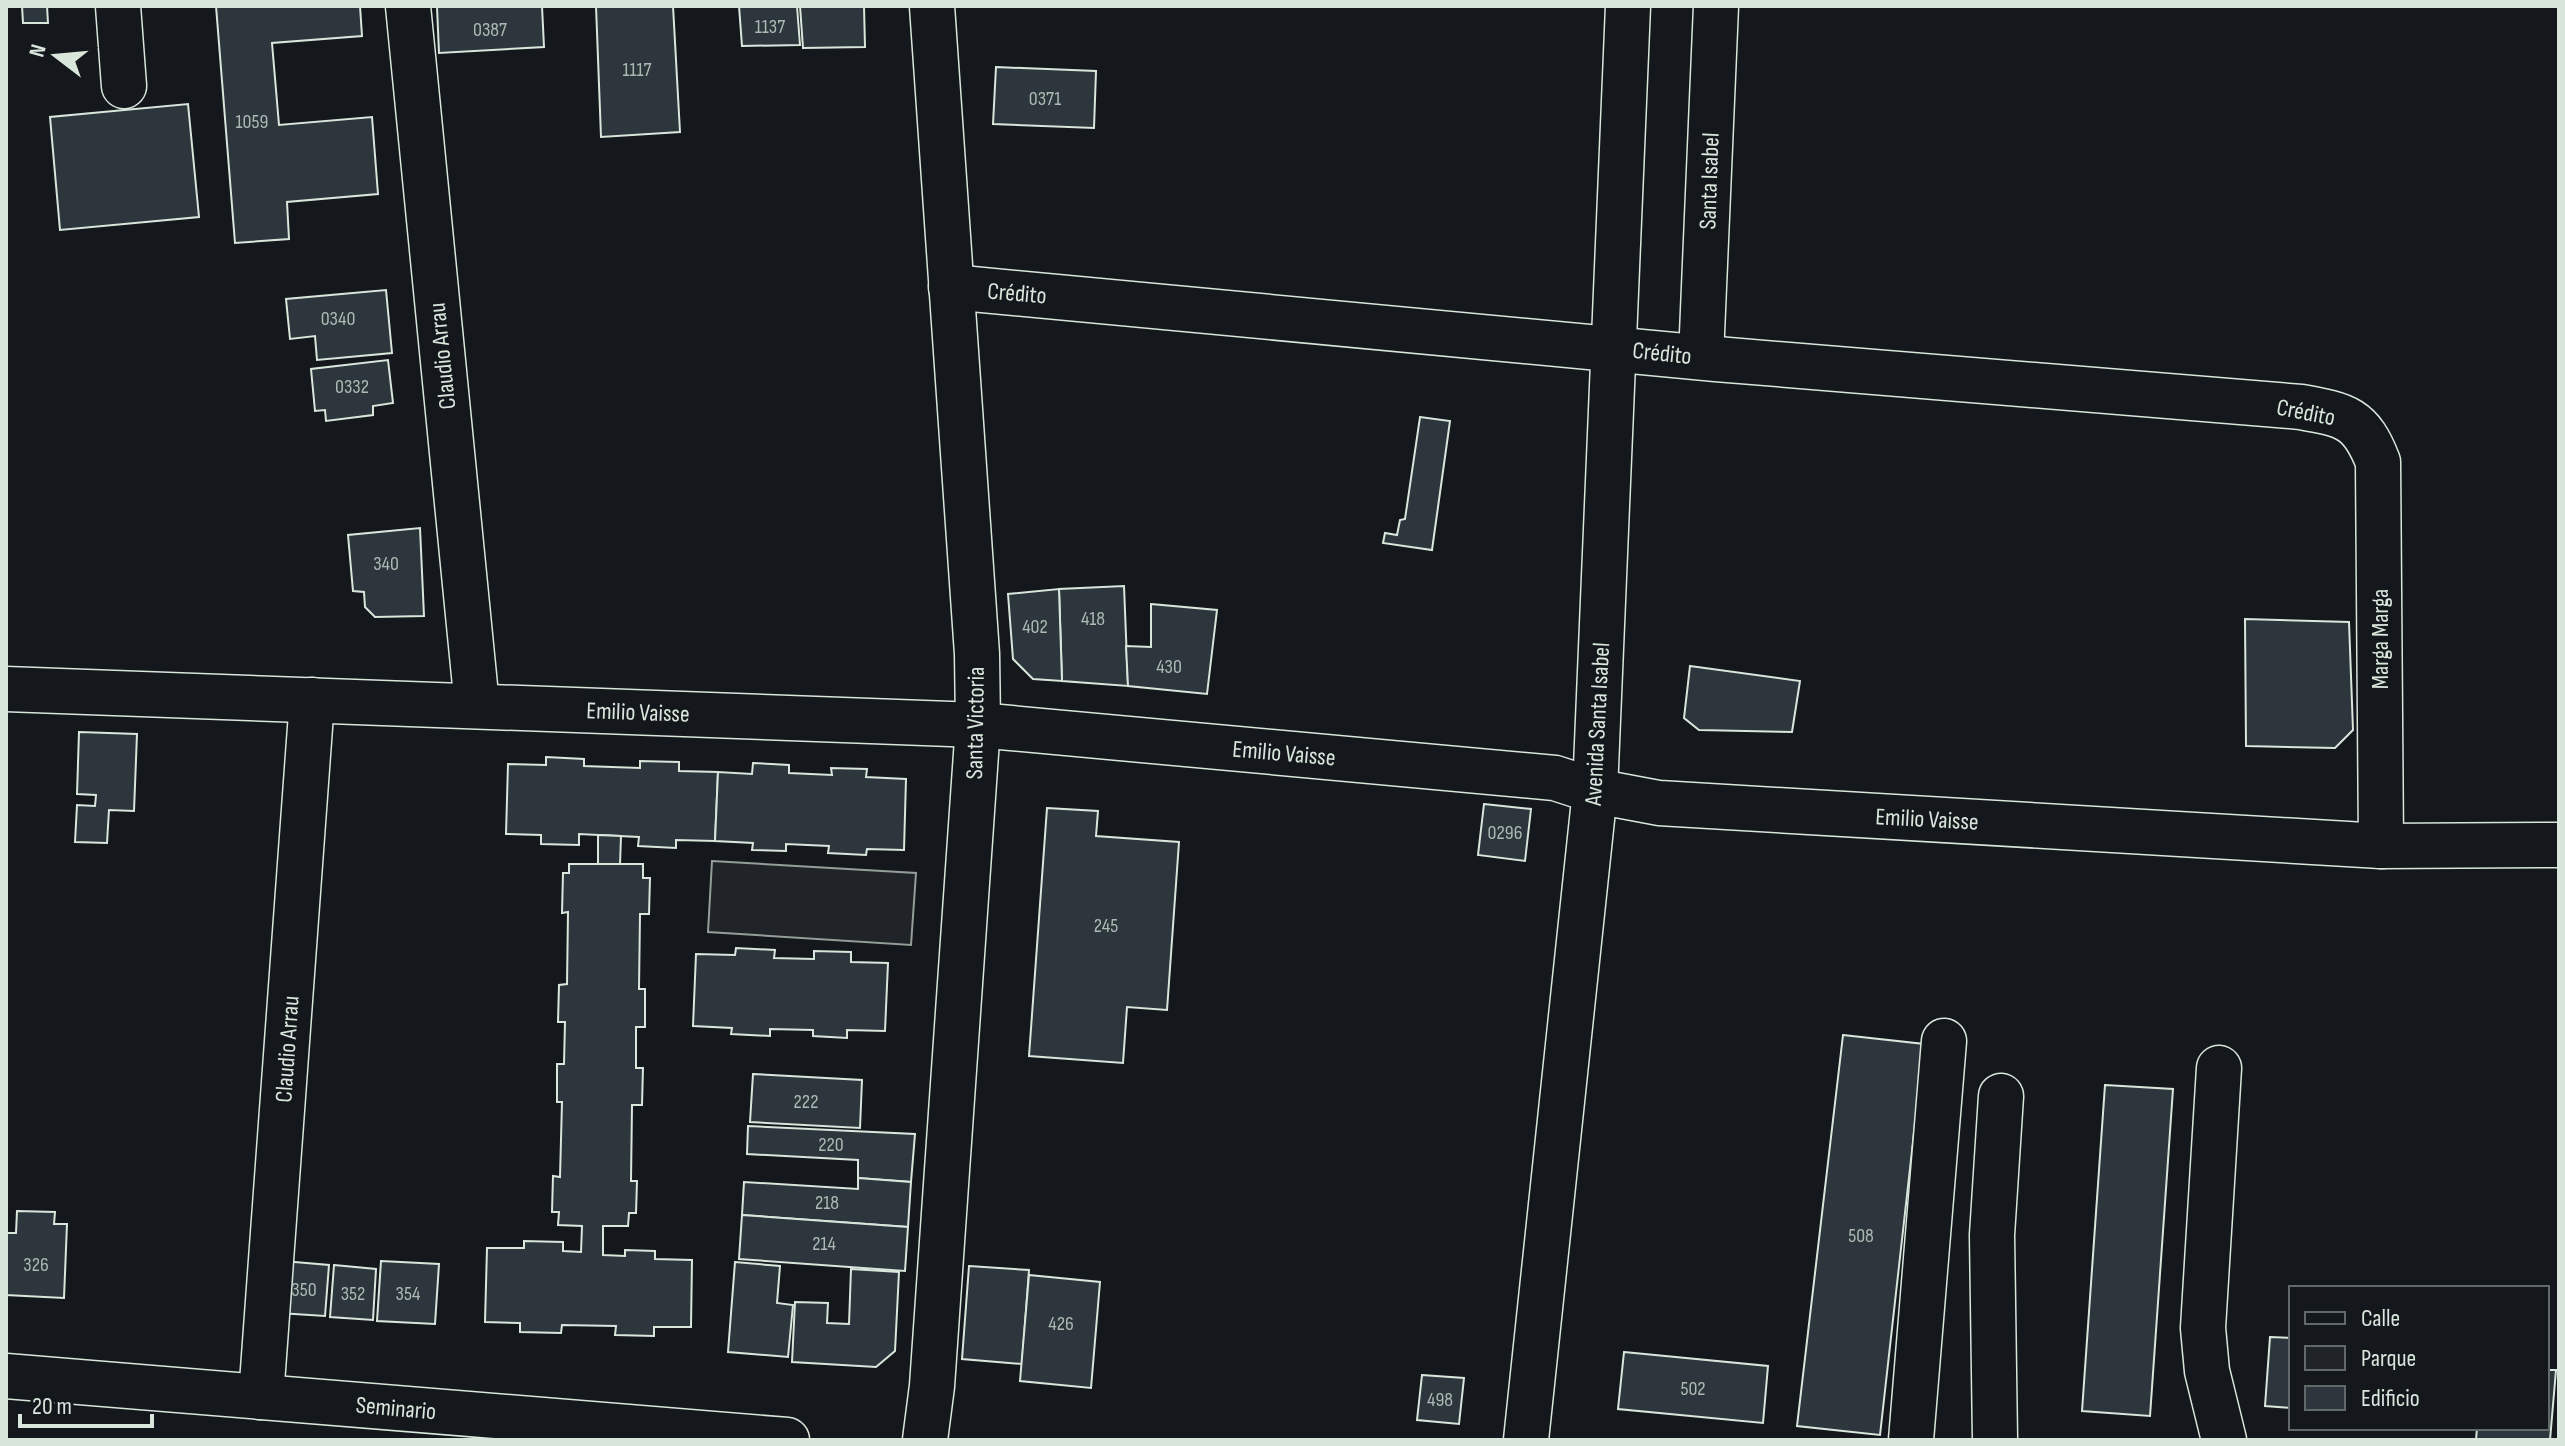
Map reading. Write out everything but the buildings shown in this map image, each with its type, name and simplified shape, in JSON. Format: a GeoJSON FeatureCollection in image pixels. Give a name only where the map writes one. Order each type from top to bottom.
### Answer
{"type":"FeatureCollection","features":[{"type":"Feature","properties":{"kind":"street"},"geometry":{"type":"LineString","coordinates":[[118,6],[124,86]]}},
{"type":"Feature","properties":{"kind":"street","name":"Claudio Arrau"},"geometry":{"type":"LineString","coordinates":[[408,6],[477,706]]}},
{"type":"Feature","properties":{"kind":"street","name":"Santa Victoria"},"geometry":{"type":"LineString","coordinates":[[925,1440],[939,1300],[978,725],[977,654],[932,6]]}},
{"type":"Feature","properties":{"kind":"street","name":"Avenida Santa Isabel"},"geometry":{"type":"LineString","coordinates":[[1526,1440],[1595,791],[1611,348],[1628,6]]}},
{"type":"Feature","properties":{"kind":"street","name":"Santa Isabel"},"geometry":{"type":"LineString","coordinates":[[1701,357],[1716,6]]}},
{"type":"Feature","properties":{"kind":"street","name":"Crédito"},"geometry":{"type":"LineString","coordinates":[[951,287],[1701,357],[2301,407],[2336,414],[2367,433]]}},
{"type":"Feature","properties":{"kind":"street","name":"Marga Marga"},"geometry":{"type":"LineString","coordinates":[[2367,433],[2378,462],[2380,503],[2381,846]]}},
{"type":"Feature","properties":{"kind":"street","name":"Emilio Vaisse"},"geometry":{"type":"LineString","coordinates":[[6,689],[978,725],[1555,778],[1595,791],[1659,803],[2381,846],[2559,845]]}},
{"type":"Feature","properties":{"kind":"street","name":"Claudio Arrau"},"geometry":{"type":"LineString","coordinates":[[261,1397],[312,700]]}},
{"type":"Feature","properties":{"kind":"street"},"geometry":{"type":"LineString","coordinates":[[1911,1440],[1944,1041]]}},
{"type":"Feature","properties":{"kind":"street"},"geometry":{"type":"LineString","coordinates":[[2219,1068],[2203,1328],[2207,1371],[2224,1440]]}},
{"type":"Feature","properties":{"kind":"street"},"geometry":{"type":"LineString","coordinates":[[1995,1440],[1992,1235],[2001,1096]]}},
{"type":"Feature","properties":{"kind":"street","name":"Seminario"},"geometry":{"type":"LineString","coordinates":[[6,1376],[261,1397],[338,1422],[787,1440]]}},
{"type":"Feature","properties":{"kind":"green space"},"geometry":{"type":"Polygon","coordinates":[[[712,861],[916,873],[911,945],[708,932],[712,861]]]}}]}
